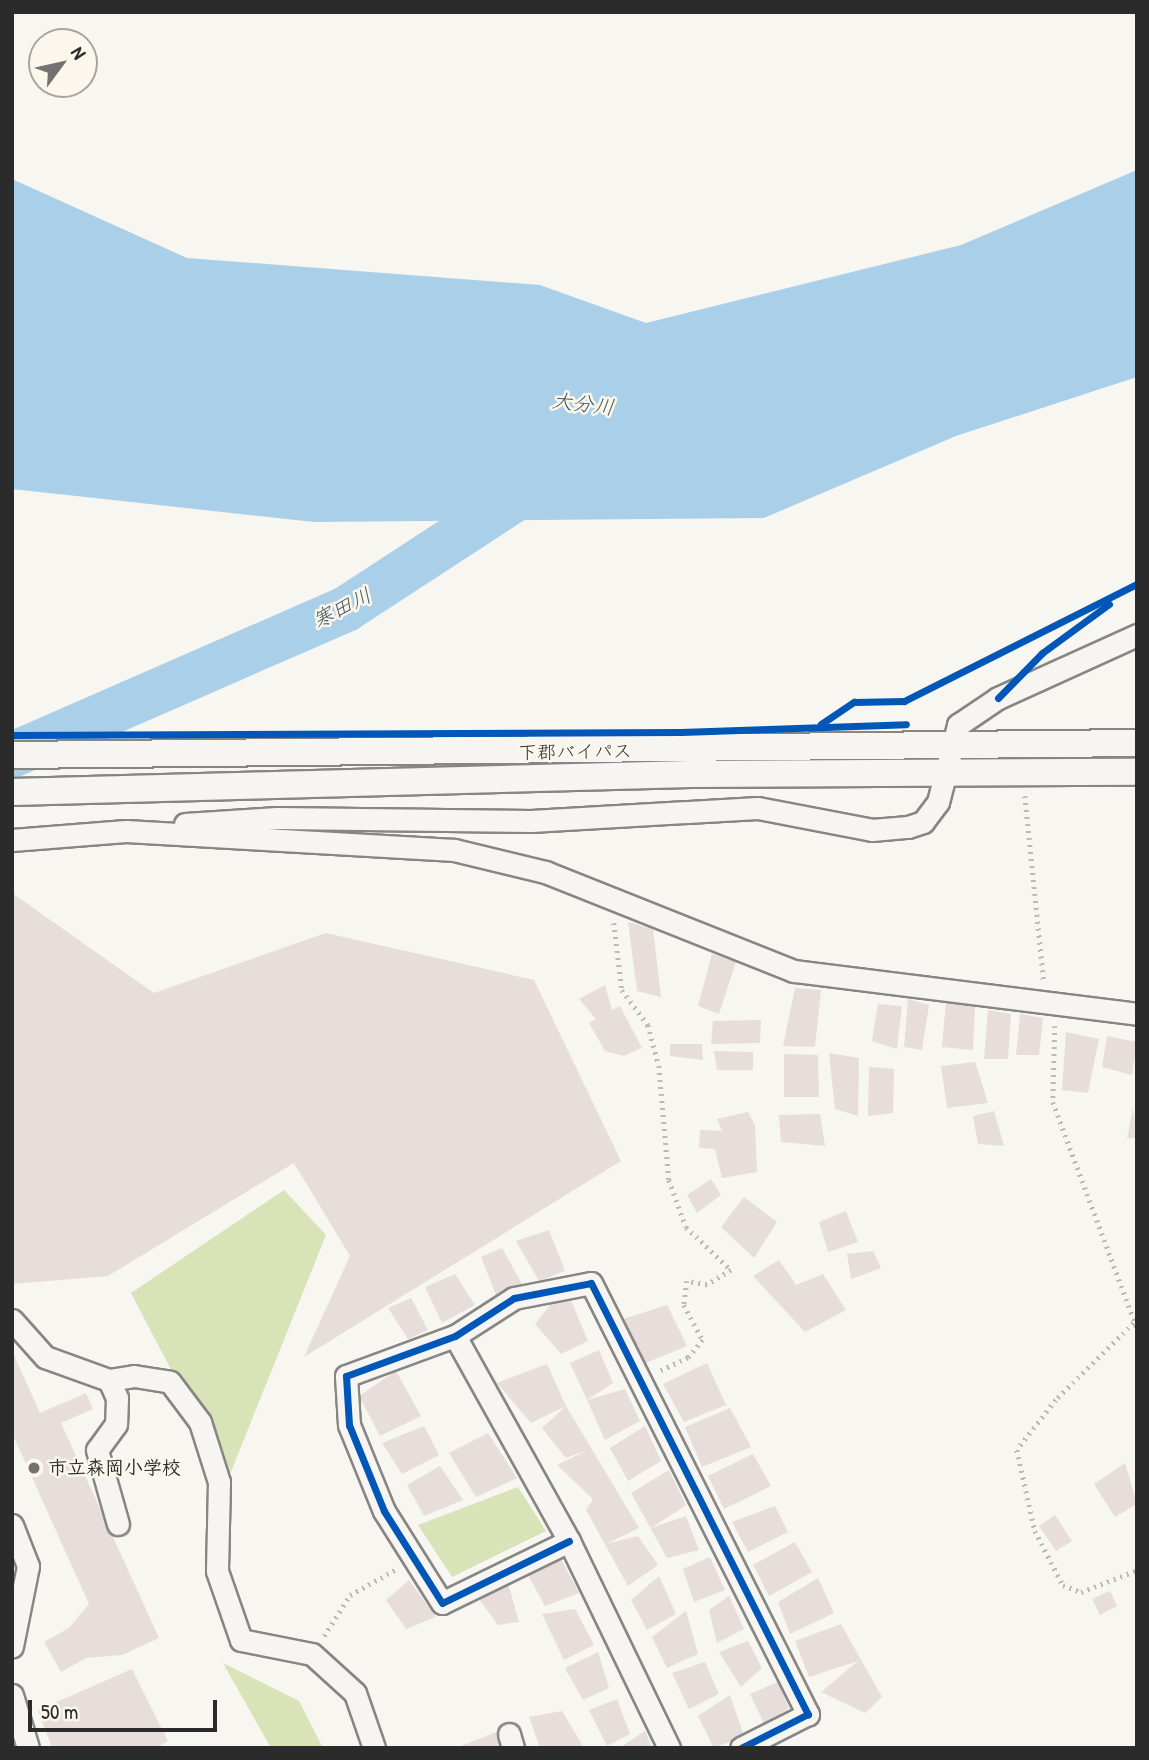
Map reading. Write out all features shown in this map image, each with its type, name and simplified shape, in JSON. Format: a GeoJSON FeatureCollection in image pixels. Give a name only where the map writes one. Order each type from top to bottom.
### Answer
{"type":"FeatureCollection","features":[{"type":"Feature","properties":{"kind":"street"},"geometry":{"type":"LineString","coordinates":[[12,840],[233,819],[495,822],[758,808],[892,830],[932,813],[948,775],[950,745],[958,725],[998,698],[1137,635]]}},
{"type":"Feature","properties":{"kind":"street","name":"下郡バイパス"},"geometry":{"type":"LineString","coordinates":[[12,755],[267,751],[491,754],[1137,743]]}},
{"type":"Feature","properties":{"kind":"street"},"geometry":{"type":"LineString","coordinates":[[12,792],[266,789],[691,774],[1023,775],[1137,772]]}},
{"type":"Feature","properties":{"kind":"street"},"geometry":{"type":"LineString","coordinates":[[126,831],[454,850],[545,872],[794,971],[1137,1014]]}},
{"type":"Feature","properties":{"kind":"street"},"geometry":{"type":"LineString","coordinates":[[569,1541],[442,1603],[384,1511],[349,1425],[346,1376],[455,1336],[514,1298],[591,1283],[808,1714],[741,1748]]}},
{"type":"Feature","properties":{"kind":"street"},"geometry":{"type":"LineString","coordinates":[[12,1320],[45,1357],[109,1380],[134,1376],[170,1382],[200,1422],[219,1482],[217,1571],[241,1640],[312,1654],[355,1693],[374,1748]]}},
{"type":"Feature","properties":{"kind":"street"},"geometry":{"type":"LineString","coordinates":[[455,1336],[569,1541],[669,1748]]}},
{"type":"Feature","properties":{"kind":"street"},"geometry":{"type":"LineString","coordinates":[[109,1380],[117,1398],[116,1424],[97,1450],[118,1524]]}},
{"type":"Feature","properties":{"kind":"street"},"geometry":{"type":"LineString","coordinates":[[12,1525],[28,1566],[12,1646]]}},
{"type":"Feature","properties":{"kind":"street"},"geometry":{"type":"LineString","coordinates":[[12,1695],[28,1748]]}},
{"type":"Feature","properties":{"kind":"path"},"geometry":{"type":"LineString","coordinates":[[1023,775],[1052,1003],[1050,1060],[1053,1102],[1135,1326],[1056,1400],[1017,1450],[1035,1531],[1063,1585],[1081,1592],[1137,1570]]}},
{"type":"Feature","properties":{"kind":"path"},"geometry":{"type":"LineString","coordinates":[[611,898],[622,990],[648,1025],[659,1066],[669,1180],[686,1227],[731,1270],[707,1285],[687,1281],[684,1305],[703,1340],[688,1359],[638,1378]]}},
{"type":"Feature","properties":{"kind":"path"},"geometry":{"type":"LineString","coordinates":[[312,1654],[350,1595],[415,1560]]}},
{"type":"Feature","properties":{"kind":"green space"},"geometry":{"type":"Polygon","coordinates":[[[284,1190],[326,1235],[228,1479],[131,1293],[284,1190]]]}},
{"type":"Feature","properties":{"kind":"green space"},"geometry":{"type":"Polygon","coordinates":[[[518,1487],[546,1531],[452,1577],[418,1525],[518,1487]]]}},
{"type":"Feature","properties":{"kind":"green space"},"geometry":{"type":"Polygon","coordinates":[[[223,1663],[299,1701],[323,1748],[271,1748],[223,1663]]]}},
{"type":"Feature","properties":{"kind":"water","name":"大分川"},"geometry":{"type":"Polygon","coordinates":[[[1137,170],[1137,377],[956,436],[764,518],[314,522],[12,489],[12,179],[187,258],[540,285],[646,323],[961,245],[1137,170]]]}},
{"type":"Feature","properties":{"kind":"building"},"geometry":{"type":"Polygon","coordinates":[[[12,893],[154,993],[326,933],[534,980],[621,1161],[304,1357],[350,1256],[294,1163],[108,1276],[12,1284],[12,893]]]}},
{"type":"Feature","properties":{"kind":"building"},"geometry":{"type":"Polygon","coordinates":[[[628,922],[653,929],[661,997],[637,991],[628,922]]]}},
{"type":"Feature","properties":{"kind":"building"},"geometry":{"type":"Polygon","coordinates":[[[712,954],[736,962],[719,1014],[698,1006],[712,954]]]}},
{"type":"Feature","properties":{"kind":"building"},"geometry":{"type":"Polygon","coordinates":[[[605,985],[612,1010],[620,1006],[642,1048],[624,1056],[605,1051],[589,1023],[596,1019],[579,999],[605,985]]]}},
{"type":"Feature","properties":{"kind":"building"},"geometry":{"type":"Polygon","coordinates":[[[795,988],[821,990],[815,1047],[783,1046],[795,988]]]}},
{"type":"Feature","properties":{"kind":"building"},"geometry":{"type":"Polygon","coordinates":[[[908,999],[929,1005],[922,1050],[904,1047],[908,999]]]}},
{"type":"Feature","properties":{"kind":"building"},"geometry":{"type":"Polygon","coordinates":[[[946,1001],[975,1005],[973,1050],[942,1047],[946,1001]]]}},
{"type":"Feature","properties":{"kind":"building"},"geometry":{"type":"Polygon","coordinates":[[[878,1004],[902,1006],[897,1049],[872,1041],[878,1004]]]}},
{"type":"Feature","properties":{"kind":"building"},"geometry":{"type":"Polygon","coordinates":[[[988,1010],[1011,1014],[1008,1059],[984,1059],[988,1010]]]}},
{"type":"Feature","properties":{"kind":"building"},"geometry":{"type":"Polygon","coordinates":[[[1020,1014],[1043,1018],[1039,1055],[1016,1055],[1020,1014]]]}},
{"type":"Feature","properties":{"kind":"building"},"geometry":{"type":"Polygon","coordinates":[[[761,1020],[760,1043],[711,1044],[713,1021],[761,1020]]]}},
{"type":"Feature","properties":{"kind":"building"},"geometry":{"type":"Polygon","coordinates":[[[1066,1032],[1099,1039],[1088,1093],[1062,1090],[1066,1032]]]}},
{"type":"Feature","properties":{"kind":"building"},"geometry":{"type":"Polygon","coordinates":[[[1107,1036],[1137,1042],[1132,1075],[1102,1067],[1107,1036]]]}},
{"type":"Feature","properties":{"kind":"building"},"geometry":{"type":"Polygon","coordinates":[[[670,1044],[702,1044],[703,1060],[670,1056],[670,1044]]]}},
{"type":"Feature","properties":{"kind":"building"},"geometry":{"type":"Polygon","coordinates":[[[714,1051],[753,1052],[753,1070],[717,1070],[714,1051]]]}},
{"type":"Feature","properties":{"kind":"building"},"geometry":{"type":"Polygon","coordinates":[[[829,1053],[859,1058],[858,1116],[835,1109],[829,1053]]]}},
{"type":"Feature","properties":{"kind":"building"},"geometry":{"type":"Polygon","coordinates":[[[784,1054],[818,1055],[819,1097],[784,1097],[784,1054]]]}},
{"type":"Feature","properties":{"kind":"building"},"geometry":{"type":"Polygon","coordinates":[[[975,1062],[988,1103],[947,1108],[941,1066],[975,1062]]]}},
{"type":"Feature","properties":{"kind":"building"},"geometry":{"type":"Polygon","coordinates":[[[869,1067],[894,1069],[893,1113],[868,1116],[869,1067]]]}},
{"type":"Feature","properties":{"kind":"building"},"geometry":{"type":"Polygon","coordinates":[[[1133,1108],[1137,1138],[1127,1138],[1133,1108]]]}},
{"type":"Feature","properties":{"kind":"building"},"geometry":{"type":"Polygon","coordinates":[[[994,1111],[1004,1146],[978,1144],[973,1116],[994,1111]]]}},
{"type":"Feature","properties":{"kind":"building"},"geometry":{"type":"Polygon","coordinates":[[[748,1112],[755,1125],[757,1172],[722,1178],[715,1149],[699,1148],[700,1130],[722,1131],[717,1119],[748,1112]]]}},
{"type":"Feature","properties":{"kind":"building"},"geometry":{"type":"Polygon","coordinates":[[[820,1114],[825,1146],[781,1142],[779,1115],[820,1114]]]}},
{"type":"Feature","properties":{"kind":"building"},"geometry":{"type":"Polygon","coordinates":[[[711,1179],[721,1195],[697,1213],[687,1195],[711,1179]]]}},
{"type":"Feature","properties":{"kind":"building"},"geometry":{"type":"Polygon","coordinates":[[[744,1197],[777,1222],[754,1258],[721,1227],[744,1197]]]}},
{"type":"Feature","properties":{"kind":"building"},"geometry":{"type":"Polygon","coordinates":[[[846,1211],[858,1242],[828,1252],[819,1222],[846,1211]]]}},
{"type":"Feature","properties":{"kind":"building"},"geometry":{"type":"Polygon","coordinates":[[[549,1230],[565,1271],[539,1281],[516,1241],[549,1230]]]}},
{"type":"Feature","properties":{"kind":"building"},"geometry":{"type":"Polygon","coordinates":[[[502,1248],[522,1284],[498,1300],[481,1257],[502,1248]]]}},
{"type":"Feature","properties":{"kind":"building"},"geometry":{"type":"Polygon","coordinates":[[[873,1251],[881,1268],[851,1279],[847,1254],[873,1251]]]}},
{"type":"Feature","properties":{"kind":"building"},"geometry":{"type":"Polygon","coordinates":[[[779,1260],[796,1285],[823,1274],[846,1310],[805,1332],[753,1276],[779,1260]]]}},
{"type":"Feature","properties":{"kind":"building"},"geometry":{"type":"Polygon","coordinates":[[[455,1274],[475,1305],[442,1323],[425,1287],[455,1274]]]}},
{"type":"Feature","properties":{"kind":"building"},"geometry":{"type":"Polygon","coordinates":[[[565,1286],[588,1341],[561,1354],[535,1324],[565,1286]]]}},
{"type":"Feature","properties":{"kind":"building"},"geometry":{"type":"Polygon","coordinates":[[[411,1298],[428,1330],[408,1339],[388,1308],[411,1298]]]}},
{"type":"Feature","properties":{"kind":"building"},"geometry":{"type":"Polygon","coordinates":[[[667,1305],[687,1346],[643,1364],[620,1320],[667,1305]]]}},
{"type":"Feature","properties":{"kind":"building"},"geometry":{"type":"Polygon","coordinates":[[[599,1350],[613,1383],[587,1400],[570,1363],[599,1350]]]}},
{"type":"Feature","properties":{"kind":"building"},"geometry":{"type":"Polygon","coordinates":[[[12,1351],[40,1413],[86,1393],[93,1409],[61,1423],[159,1638],[122,1655],[86,1658],[61,1672],[44,1642],[69,1628],[89,1604],[12,1433],[12,1351]]]}},
{"type":"Feature","properties":{"kind":"building"},"geometry":{"type":"Polygon","coordinates":[[[707,1363],[726,1405],[684,1422],[663,1384],[707,1363]]]}},
{"type":"Feature","properties":{"kind":"building"},"geometry":{"type":"Polygon","coordinates":[[[547,1364],[566,1406],[531,1423],[497,1383],[547,1364]]]}},
{"type":"Feature","properties":{"kind":"building"},"geometry":{"type":"Polygon","coordinates":[[[396,1371],[421,1416],[380,1436],[359,1396],[396,1371]]]}},
{"type":"Feature","properties":{"kind":"building"},"geometry":{"type":"Polygon","coordinates":[[[625,1389],[640,1421],[605,1440],[587,1400],[625,1389]]]}},
{"type":"Feature","properties":{"kind":"building"},"geometry":{"type":"Polygon","coordinates":[[[566,1406],[639,1528],[606,1544],[638,1536],[658,1565],[628,1586],[586,1510],[593,1499],[557,1465],[588,1450],[566,1458],[542,1428],[566,1406]]]}},
{"type":"Feature","properties":{"kind":"building"},"geometry":{"type":"Polygon","coordinates":[[[730,1408],[751,1447],[702,1467],[685,1427],[730,1408]]]}},
{"type":"Feature","properties":{"kind":"building"},"geometry":{"type":"Polygon","coordinates":[[[424,1426],[439,1455],[402,1474],[382,1443],[424,1426]]]}},
{"type":"Feature","properties":{"kind":"building"},"geometry":{"type":"Polygon","coordinates":[[[645,1426],[661,1461],[628,1481],[610,1448],[645,1426]]]}},
{"type":"Feature","properties":{"kind":"building"},"geometry":{"type":"Polygon","coordinates":[[[488,1433],[517,1478],[476,1497],[449,1453],[488,1433]]]}},
{"type":"Feature","properties":{"kind":"building"},"geometry":{"type":"Polygon","coordinates":[[[753,1454],[771,1486],[724,1509],[708,1476],[753,1454]]]}},
{"type":"Feature","properties":{"kind":"building"},"geometry":{"type":"Polygon","coordinates":[[[1125,1463],[1137,1504],[1115,1517],[1094,1484],[1125,1463]]]}},
{"type":"Feature","properties":{"kind":"building"},"geometry":{"type":"Polygon","coordinates":[[[440,1466],[463,1500],[424,1516],[407,1485],[440,1466]]]}},
{"type":"Feature","properties":{"kind":"building"},"geometry":{"type":"Polygon","coordinates":[[[669,1470],[686,1505],[651,1528],[686,1516],[699,1550],[667,1558],[631,1493],[669,1470]]]}},
{"type":"Feature","properties":{"kind":"building"},"geometry":{"type":"Polygon","coordinates":[[[775,1506],[788,1532],[748,1552],[732,1522],[775,1506]]]}},
{"type":"Feature","properties":{"kind":"building"},"geometry":{"type":"Polygon","coordinates":[[[1055,1515],[1072,1541],[1056,1551],[1039,1526],[1055,1515]]]}},
{"type":"Feature","properties":{"kind":"building"},"geometry":{"type":"Polygon","coordinates":[[[795,1542],[812,1572],[769,1596],[753,1565],[795,1542]]]}},
{"type":"Feature","properties":{"kind":"building"},"geometry":{"type":"Polygon","coordinates":[[[560,1557],[579,1593],[545,1606],[522,1564],[560,1557]]]}},
{"type":"Feature","properties":{"kind":"building"},"geometry":{"type":"Polygon","coordinates":[[[710,1557],[725,1590],[694,1602],[683,1569],[710,1557]]]}},
{"type":"Feature","properties":{"kind":"building"},"geometry":{"type":"Polygon","coordinates":[[[659,1576],[676,1614],[647,1630],[631,1600],[659,1576]]]}},
{"type":"Feature","properties":{"kind":"building"},"geometry":{"type":"Polygon","coordinates":[[[818,1578],[834,1613],[790,1634],[778,1602],[818,1578]]]}},
{"type":"Feature","properties":{"kind":"building"},"geometry":{"type":"Polygon","coordinates":[[[409,1580],[436,1617],[406,1629],[386,1600],[409,1580]]]}},
{"type":"Feature","properties":{"kind":"building"},"geometry":{"type":"Polygon","coordinates":[[[508,1583],[519,1622],[498,1625],[471,1588],[508,1583]]]}},
{"type":"Feature","properties":{"kind":"building"},"geometry":{"type":"Polygon","coordinates":[[[1110,1591],[1117,1606],[1100,1615],[1092,1599],[1110,1591]]]}},
{"type":"Feature","properties":{"kind":"building"},"geometry":{"type":"Polygon","coordinates":[[[729,1596],[744,1629],[717,1643],[709,1610],[729,1596]]]}},
{"type":"Feature","properties":{"kind":"building"},"geometry":{"type":"Polygon","coordinates":[[[575,1609],[594,1645],[564,1660],[542,1614],[575,1609]]]}},
{"type":"Feature","properties":{"kind":"building"},"geometry":{"type":"Polygon","coordinates":[[[686,1611],[698,1654],[667,1668],[652,1637],[686,1611]]]}},
{"type":"Feature","properties":{"kind":"building"},"geometry":{"type":"Polygon","coordinates":[[[841,1624],[882,1697],[865,1713],[821,1692],[858,1661],[809,1677],[795,1641],[841,1624]]]}},
{"type":"Feature","properties":{"kind":"building"},"geometry":{"type":"Polygon","coordinates":[[[748,1641],[762,1668],[741,1687],[719,1652],[748,1641]]]}},
{"type":"Feature","properties":{"kind":"building"},"geometry":{"type":"Polygon","coordinates":[[[598,1652],[609,1688],[583,1700],[565,1668],[598,1652]]]}},
{"type":"Feature","properties":{"kind":"building"},"geometry":{"type":"Polygon","coordinates":[[[705,1662],[719,1694],[689,1709],[672,1673],[705,1662]]]}},
{"type":"Feature","properties":{"kind":"building"},"geometry":{"type":"Polygon","coordinates":[[[132,1669],[168,1741],[156,1748],[52,1748],[38,1710],[132,1669]]]}},
{"type":"Feature","properties":{"kind":"building"},"geometry":{"type":"Polygon","coordinates":[[[778,1682],[789,1708],[764,1724],[750,1694],[778,1682]]]}},
{"type":"Feature","properties":{"kind":"building"},"geometry":{"type":"Polygon","coordinates":[[[730,1695],[744,1736],[714,1748],[698,1716],[730,1695]]]}},
{"type":"Feature","properties":{"kind":"building"},"geometry":{"type":"Polygon","coordinates":[[[617,1699],[630,1734],[607,1746],[589,1710],[617,1699]]]}},
{"type":"Feature","properties":{"kind":"building"},"geometry":{"type":"Polygon","coordinates":[[[562,1711],[584,1748],[540,1748],[529,1717],[562,1711]]]}},
{"type":"Feature","properties":{"kind":"building"},"geometry":{"type":"Polygon","coordinates":[[[499,1731],[505,1748],[456,1748],[499,1731]]]}},
{"type":"Feature","properties":{"kind":"building"},"geometry":{"type":"Polygon","coordinates":[[[645,1731],[652,1748],[619,1748],[645,1731]]]}},
{"type":"Feature","properties":{"kind":"waterway","name":"寒田川"},"geometry":{"type":"LineString","coordinates":[[12,755],[346,609],[535,486]]}},
{"type":"Feature","properties":{"kind":"cycle path"},"geometry":{"type":"LineString","coordinates":[[821,724],[854,702],[904,701],[1137,584]]}},
{"type":"Feature","properties":{"kind":"cycle path"},"geometry":{"type":"LineString","coordinates":[[998,698],[1042,653],[1109,604]]}},
{"type":"Feature","properties":{"kind":"cycle path"},"geometry":{"type":"LineString","coordinates":[[12,735],[681,732],[906,724]]}},
{"type":"Feature","properties":{"kind":"cycle path"},"geometry":{"type":"LineString","coordinates":[[569,1541],[442,1603],[384,1511],[349,1425],[346,1376],[455,1336],[514,1298],[591,1283],[808,1714],[741,1748]]}},
{"type":"Feature","properties":{"kind":"place","name":"市立森岡小学校"},"geometry":{"type":"Point","coordinates":[34,1468]}}]}
